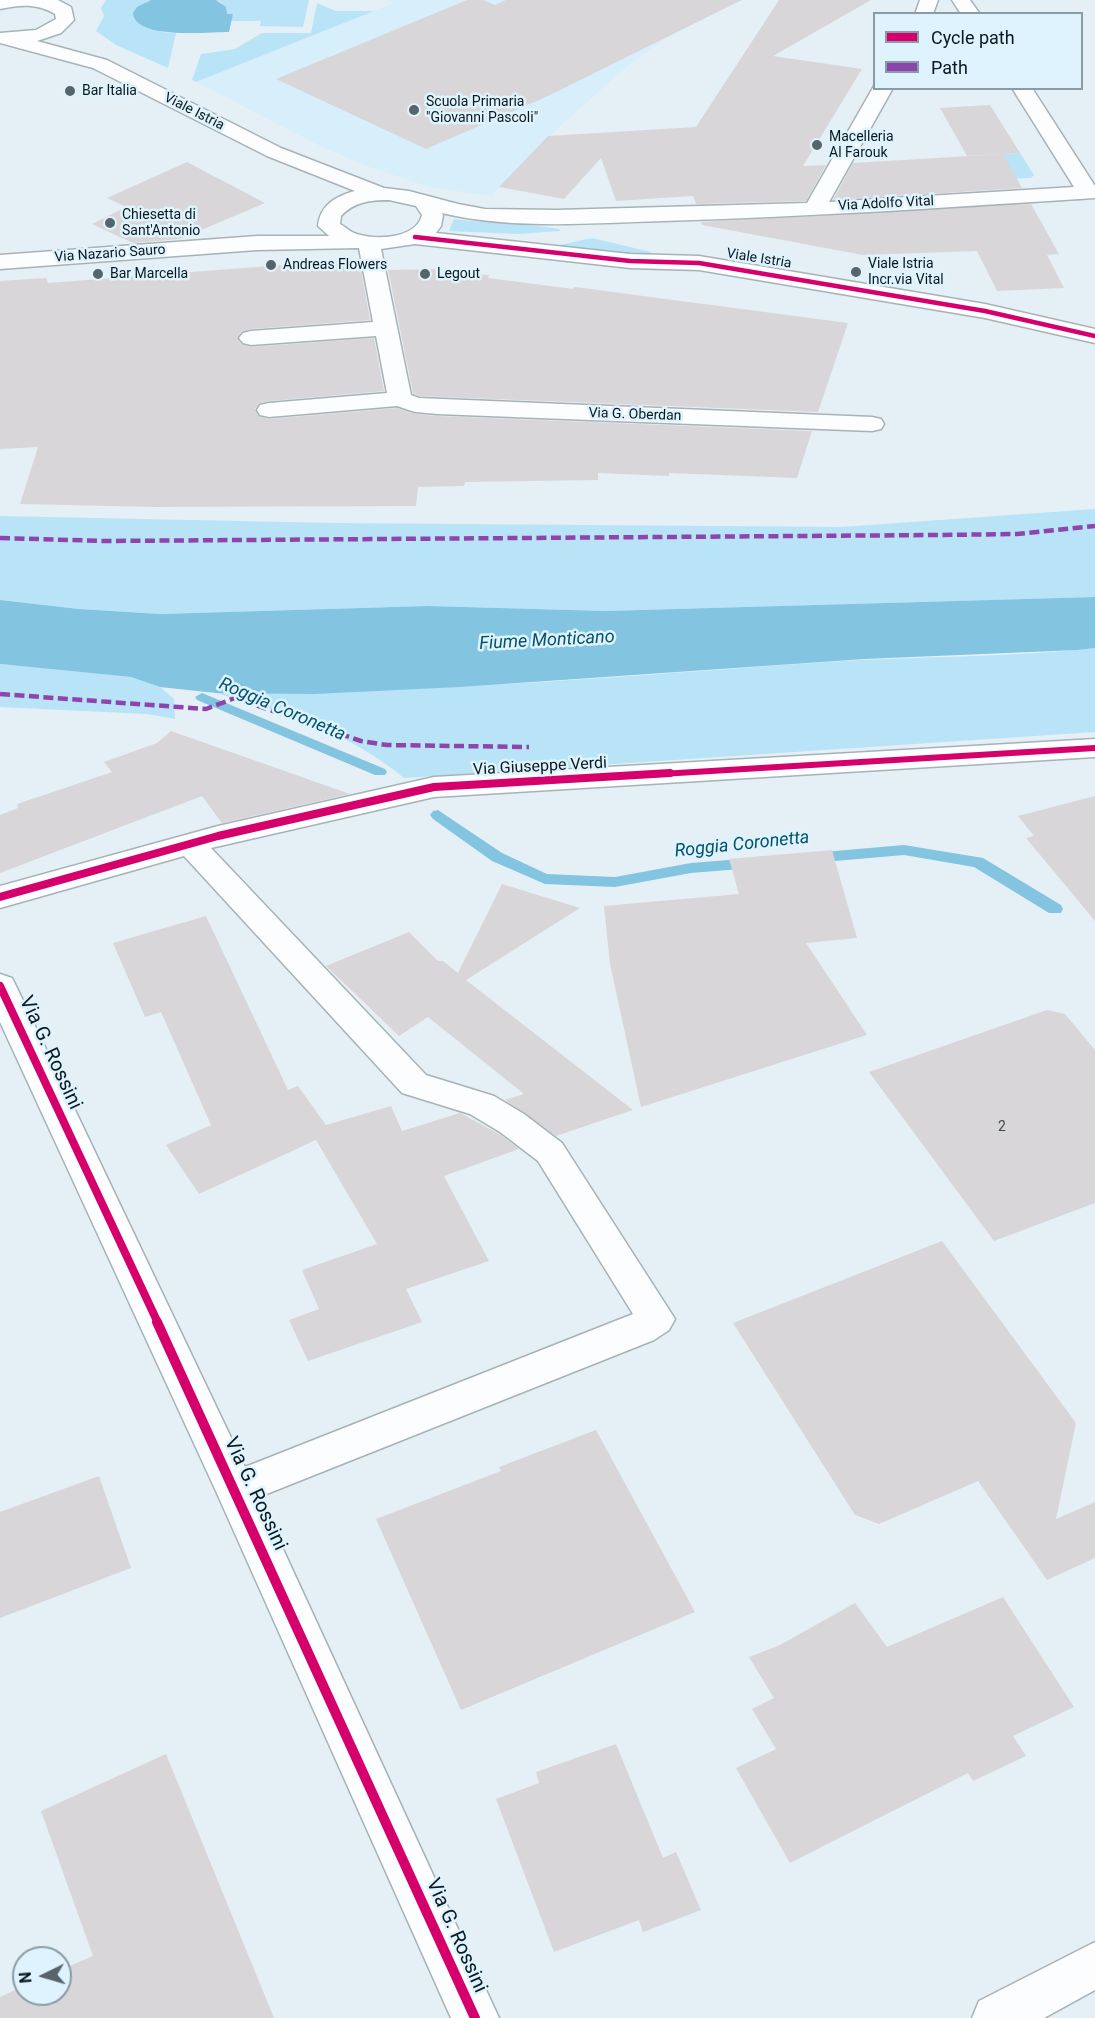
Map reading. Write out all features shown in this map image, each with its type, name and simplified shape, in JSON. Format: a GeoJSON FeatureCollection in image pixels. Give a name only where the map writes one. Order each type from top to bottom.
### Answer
{"type":"FeatureCollection","features":[{"type":"Feature","properties":{"kind":"street"},"geometry":{"type":"LineString","coordinates":[[0,3],[15,0]]}},
{"type":"Feature","properties":{"kind":"street"},"geometry":{"type":"LineString","coordinates":[[2,38],[43,33],[66,12],[50,3],[31,0]]}},
{"type":"Feature","properties":{"kind":"street","name":"Viale Istria"},"geometry":{"type":"LineString","coordinates":[[66,12],[71,38],[100,64]]}},
{"type":"Feature","properties":{"kind":"street","name":"Viale Istria"},"geometry":{"type":"LineString","coordinates":[[2,38],[100,64],[289,159],[381,194],[412,198],[424,203],[480,215],[553,223],[699,263],[985,311],[1095,336]]}},
{"type":"Feature","properties":{"kind":"street"},"geometry":{"type":"LineString","coordinates":[[815,208],[882,90]]}},
{"type":"Feature","properties":{"kind":"street"},"geometry":{"type":"LineString","coordinates":[[1023,90],[1092,192]]}},
{"type":"Feature","properties":{"kind":"street","name":"Viale Istria"},"geometry":{"type":"LineString","coordinates":[[289,159],[322,187],[332,217],[345,238],[363,242],[401,241],[416,237],[630,261],[699,263]]}},
{"type":"Feature","properties":{"kind":"street","name":"Via Adolfo Vital"},"geometry":{"type":"LineString","coordinates":[[480,215],[677,216],[1092,192]]}},
{"type":"Feature","properties":{"kind":"street","name":"Viale Istria"},"geometry":{"type":"LineString","coordinates":[[332,217],[354,198],[381,194]]}},
{"type":"Feature","properties":{"kind":"street"},"geometry":{"type":"LineString","coordinates":[[416,237],[432,224],[434,216],[431,209],[424,203]]}},
{"type":"Feature","properties":{"kind":"street","name":"Via Adolfo Vital"},"geometry":{"type":"LineString","coordinates":[[606,236],[677,216]]}},
{"type":"Feature","properties":{"kind":"street","name":"Via Adolfo Vital"},"geometry":{"type":"LineString","coordinates":[[677,216],[649,229],[650,239],[699,263]]}},
{"type":"Feature","properties":{"kind":"street","name":"Via Nazario Sauro"},"geometry":{"type":"LineString","coordinates":[[257,243],[298,236],[332,217]]}},
{"type":"Feature","properties":{"kind":"street","name":"Viale Istria"},"geometry":{"type":"LineString","coordinates":[[446,240],[530,241],[606,236]]}},
{"type":"Feature","properties":{"kind":"street"},"geometry":{"type":"LineString","coordinates":[[363,242],[400,399]]}},
{"type":"Feature","properties":{"kind":"street","name":"Via Nazario Sauro"},"geometry":{"type":"LineString","coordinates":[[0,262],[257,243],[363,242]]}},
{"type":"Feature","properties":{"kind":"street"},"geometry":{"type":"LineString","coordinates":[[251,338],[385,328]]}},
{"type":"Feature","properties":{"kind":"street","name":"Via G. Oberdan"},"geometry":{"type":"LineString","coordinates":[[269,410],[400,399],[415,405],[438,407],[872,424]]}},
{"type":"Feature","properties":{"kind":"street","name":"Via Giuseppe Verdi"},"geometry":{"type":"LineString","coordinates":[[0,897],[190,844],[434,787],[1095,748]]}},
{"type":"Feature","properties":{"kind":"street"},"geometry":{"type":"LineString","coordinates":[[190,844],[414,1084],[482,1105],[512,1122],[550,1152],[656,1319],[641,1329],[235,1490]]}},
{"type":"Feature","properties":{"kind":"street","name":"Via G. Rossini"},"geometry":{"type":"LineString","coordinates":[[0,986],[235,1490],[475,2018]]}},
{"type":"Feature","properties":{"kind":"street"},"geometry":{"type":"LineString","coordinates":[[996,2018],[1095,1965]]}},
{"type":"Feature","properties":{"kind":"shaded area"},"geometry":{"type":"Polygon","coordinates":[[[106,0],[151,0],[146,2],[161,32],[176,33],[168,68],[116,45],[96,31],[104,16],[101,8],[106,0]]]}},
{"type":"Feature","properties":{"kind":"shaded area"},"geometry":{"type":"Polygon","coordinates":[[[216,0],[309,0],[303,27],[260,26],[261,21],[231,21],[233,14],[226,14],[221,2],[216,0]]]}},
{"type":"Feature","properties":{"kind":"shaded area","name":"Scuola Primaria \"Giovanni Pascoli\""},"geometry":{"type":"Polygon","coordinates":[[[387,0],[716,0],[622,71],[547,138],[491,196],[429,187],[369,167],[324,148],[196,82],[393,3],[387,0]]]}},
{"type":"Feature","properties":{"kind":"shaded area"},"geometry":{"type":"Polygon","coordinates":[[[317,3],[336,11],[374,11],[196,82],[192,80],[201,54],[235,49],[262,33],[311,33],[317,3]]]}},
{"type":"Feature","properties":{"kind":"shaded area"},"geometry":{"type":"Polygon","coordinates":[[[1020,153],[1034,175],[1031,178],[1004,179],[989,155],[1020,153]]]}},
{"type":"Feature","properties":{"kind":"shaded area"},"geometry":{"type":"Polygon","coordinates":[[[454,219],[546,227],[560,231],[518,234],[449,231],[454,219]]]}},
{"type":"Feature","properties":{"kind":"shaded area"},"geometry":{"type":"Polygon","coordinates":[[[592,238],[652,254],[648,256],[555,246],[592,238]]]}},
{"type":"Feature","properties":{"kind":"shaded area"},"geometry":{"type":"Polygon","coordinates":[[[1095,509],[1095,597],[606,611],[428,606],[160,614],[79,609],[0,600],[0,516],[335,523],[841,527],[1095,509]]]}},
{"type":"Feature","properties":{"kind":"shaded area"},"geometry":{"type":"Polygon","coordinates":[[[1095,648],[1095,732],[404,778],[361,748],[315,725],[216,693],[369,691],[861,660],[1029,654],[1095,648]]]}},
{"type":"Feature","properties":{"kind":"shaded area"},"geometry":{"type":"Polygon","coordinates":[[[0,664],[131,677],[160,687],[174,699],[175,719],[147,714],[0,707],[0,664]]]}},
{"type":"Feature","properties":{"kind":"water"},"geometry":{"type":"Polygon","coordinates":[[[151,0],[216,0],[226,7],[227,14],[233,14],[229,32],[174,33],[146,27],[137,22],[133,13],[137,7],[151,0]]]}},
{"type":"Feature","properties":{"kind":"water","name":"Fiume Monticano"},"geometry":{"type":"Polygon","coordinates":[[[1095,597],[1095,648],[1077,650],[865,659],[460,687],[314,694],[216,693],[160,687],[131,677],[0,664],[0,600],[79,609],[160,614],[428,606],[606,611],[1095,597]]]}},
{"type":"Feature","properties":{"kind":"building"},"geometry":{"type":"Polygon","coordinates":[[[467,0],[483,0],[495,5],[506,0],[742,0],[546,97],[426,149],[276,79],[467,0]]]}},
{"type":"Feature","properties":{"kind":"building"},"geometry":{"type":"Polygon","coordinates":[[[779,0],[871,0],[773,56],[862,69],[803,166],[826,165],[806,201],[696,204],[693,196],[616,201],[601,158],[564,199],[499,187],[548,136],[696,127],[779,0]]]}},
{"type":"Feature","properties":{"kind":"building"},"geometry":{"type":"Polygon","coordinates":[[[990,105],[1020,153],[967,156],[940,108],[990,105]]]}},
{"type":"Feature","properties":{"kind":"building"},"geometry":{"type":"Polygon","coordinates":[[[1003,154],[1022,188],[833,200],[853,163],[1003,154]]]}},
{"type":"Feature","properties":{"kind":"building"},"geometry":{"type":"Polygon","coordinates":[[[187,162],[265,203],[180,239],[133,243],[92,224],[126,207],[107,198],[187,162]]]}},
{"type":"Feature","properties":{"kind":"building"},"geometry":{"type":"Polygon","coordinates":[[[1031,204],[1059,254],[1047,255],[1064,288],[997,291],[977,251],[863,255],[702,225],[701,222],[1031,204]]]}},
{"type":"Feature","properties":{"kind":"building"},"geometry":{"type":"Polygon","coordinates":[[[348,260],[349,270],[361,270],[370,320],[251,329],[241,332],[237,338],[241,344],[251,347],[374,338],[384,391],[269,401],[260,403],[255,409],[260,417],[269,419],[397,408],[415,414],[437,416],[812,431],[797,478],[598,473],[598,480],[465,482],[464,486],[418,487],[416,506],[154,507],[20,504],[38,447],[0,449],[0,281],[46,278],[48,283],[348,260]]]}},
{"type":"Feature","properties":{"kind":"building"},"geometry":{"type":"Polygon","coordinates":[[[442,269],[442,274],[489,275],[488,278],[573,289],[575,287],[848,323],[818,412],[419,396],[413,393],[388,270],[442,269]]]}},
{"type":"Feature","properties":{"kind":"building"},"geometry":{"type":"Polygon","coordinates":[[[171,731],[350,794],[222,823],[202,796],[0,873],[0,815],[18,808],[17,804],[112,772],[104,762],[157,743],[171,731]]]}},
{"type":"Feature","properties":{"kind":"building"},"geometry":{"type":"Polygon","coordinates":[[[1095,796],[1095,921],[1026,838],[1034,836],[1018,816],[1095,796]]]}},
{"type":"Feature","properties":{"kind":"building"},"geometry":{"type":"Polygon","coordinates":[[[832,850],[857,938],[806,943],[867,1035],[641,1107],[610,964],[604,906],[739,894],[729,859],[832,850]]]}},
{"type":"Feature","properties":{"kind":"building"},"geometry":{"type":"Polygon","coordinates":[[[502,884],[580,908],[466,980],[633,1110],[556,1136],[505,1100],[524,1094],[428,1017],[399,1036],[326,966],[409,932],[438,961],[443,961],[458,973],[502,884]]]}},
{"type":"Feature","properties":{"kind":"building"},"geometry":{"type":"Polygon","coordinates":[[[206,916],[288,1090],[298,1086],[326,1125],[391,1106],[402,1131],[460,1113],[499,1134],[519,1149],[444,1176],[489,1261],[406,1289],[422,1322],[308,1361],[289,1320],[319,1309],[302,1270],[377,1244],[316,1140],[199,1194],[166,1145],[211,1125],[161,1012],[145,1017],[113,943],[206,916]]]}},
{"type":"Feature","properties":{"kind":"building"},"geometry":{"type":"Polygon","coordinates":[[[1047,1010],[1065,1014],[1095,1050],[1095,1203],[994,1241],[869,1072],[1047,1010]]]}},
{"type":"Feature","properties":{"kind":"building"},"geometry":{"type":"Polygon","coordinates":[[[942,1241],[1076,1423],[1056,1519],[1095,1502],[1095,1558],[1047,1580],[978,1481],[879,1524],[855,1515],[733,1323],[942,1241]]]}},
{"type":"Feature","properties":{"kind":"building"},"geometry":{"type":"Polygon","coordinates":[[[596,1430],[695,1612],[461,1710],[376,1519],[501,1471],[499,1467],[596,1430]]]}},
{"type":"Feature","properties":{"kind":"building"},"geometry":{"type":"Polygon","coordinates":[[[99,1476],[131,1568],[0,1618],[0,1512],[99,1476]]]}},
{"type":"Feature","properties":{"kind":"building"},"geometry":{"type":"Polygon","coordinates":[[[1003,1597],[1074,1707],[1013,1736],[1026,1756],[973,1781],[968,1773],[790,1863],[736,1768],[776,1749],[752,1709],[774,1698],[749,1657],[780,1645],[855,1603],[887,1647],[1003,1597]]]}},
{"type":"Feature","properties":{"kind":"building"},"geometry":{"type":"Polygon","coordinates":[[[616,1744],[663,1858],[676,1852],[701,1910],[643,1932],[639,1920],[554,1952],[496,1799],[539,1783],[536,1772],[616,1744]]]}},
{"type":"Feature","properties":{"kind":"building"},"geometry":{"type":"Polygon","coordinates":[[[166,1754],[274,2018],[0,2018],[0,1997],[12,1992],[12,2006],[72,2006],[72,1965],[93,1956],[41,1811],[166,1754]]]}},
{"type":"Feature","properties":{"kind":"waterway","name":"Roggia Coronetta"},"geometry":{"type":"LineString","coordinates":[[202,697],[380,772]]}},
{"type":"Feature","properties":{"kind":"waterway","name":"Roggia Coronetta"},"geometry":{"type":"LineString","coordinates":[[438,815],[497,857],[545,879],[615,882],[691,868],[753,863]]}},
{"type":"Feature","properties":{"kind":"waterway","name":"Roggia Coronetta"},"geometry":{"type":"LineString","coordinates":[[812,858],[904,850],[978,862],[1055,909]]}},
{"type":"Feature","properties":{"kind":"marked path"},"geometry":{"type":"LineString","coordinates":[[0,538],[105,541],[937,535],[1017,534],[1095,526]]}},
{"type":"Feature","properties":{"kind":"marked path"},"geometry":{"type":"LineString","coordinates":[[0,694],[206,709],[235,698],[361,741],[387,745],[529,747]]}},
{"type":"Feature","properties":{"kind":"cycle path"},"geometry":{"type":"LineString","coordinates":[[415,237],[630,261],[699,263],[985,311],[1095,336]]}},
{"type":"Feature","properties":{"kind":"cycle path"},"geometry":{"type":"LineString","coordinates":[[0,897],[218,836],[434,787],[1095,748]]}},
{"type":"Feature","properties":{"kind":"cycle path"},"geometry":{"type":"LineString","coordinates":[[0,986],[235,1489],[475,2018]]}},
{"type":"Feature","properties":{"kind":"place","name":"Bar Italia"},"geometry":{"type":"Point","coordinates":[70,91]}},
{"type":"Feature","properties":{"kind":"place","name":"Scuola Primaria \"Giovanni Pascoli\""},"geometry":{"type":"Point","coordinates":[414,110]}},
{"type":"Feature","properties":{"kind":"place","name":"Macelleria Al Farouk"},"geometry":{"type":"Point","coordinates":[817,145]}},
{"type":"Feature","properties":{"kind":"place","name":"Chiesetta di Sant'Antonio"},"geometry":{"type":"Point","coordinates":[110,223]}},
{"type":"Feature","properties":{"kind":"place","name":"Andreas Flowers"},"geometry":{"type":"Point","coordinates":[271,265]}},
{"type":"Feature","properties":{"kind":"place","name":"Viale Istria Incr.via Vital"},"geometry":{"type":"Point","coordinates":[856,272]}},
{"type":"Feature","properties":{"kind":"place","name":"Bar Marcella"},"geometry":{"type":"Point","coordinates":[98,274]}},
{"type":"Feature","properties":{"kind":"place","name":"Legout"},"geometry":{"type":"Point","coordinates":[425,274]}}]}
